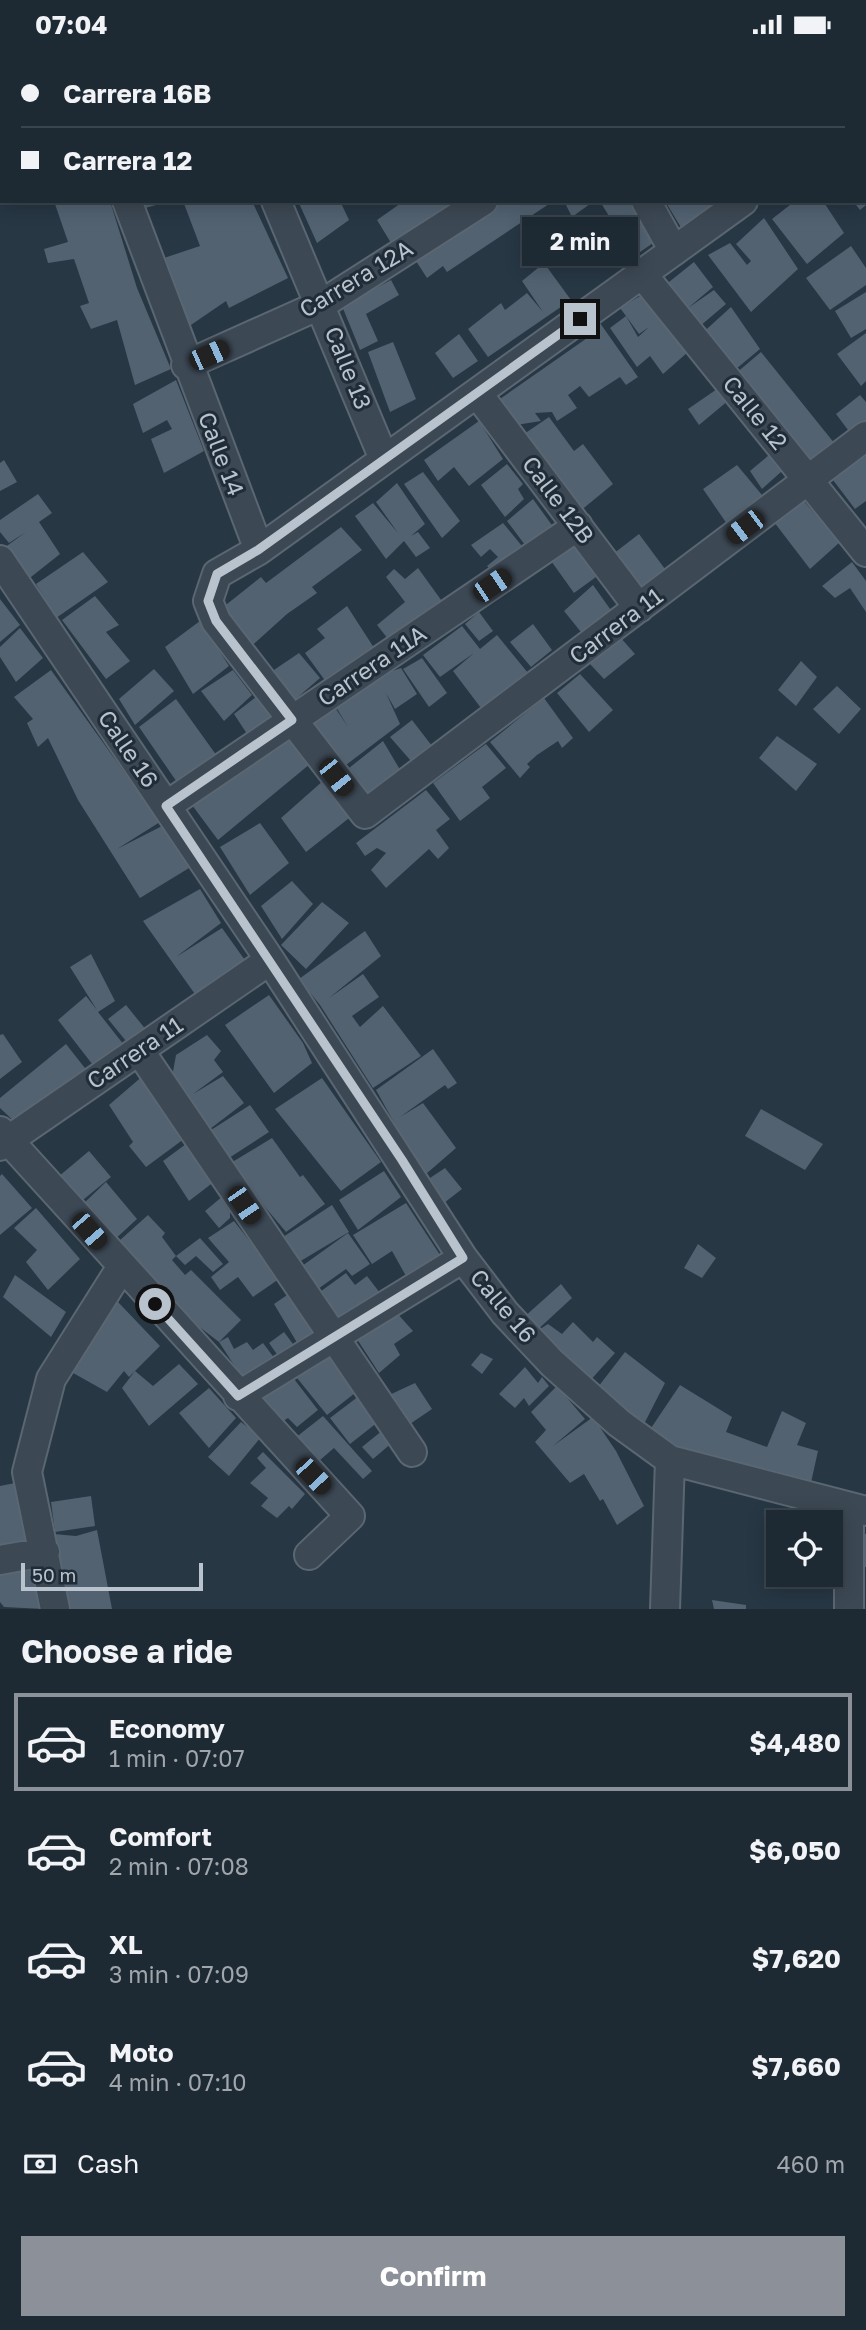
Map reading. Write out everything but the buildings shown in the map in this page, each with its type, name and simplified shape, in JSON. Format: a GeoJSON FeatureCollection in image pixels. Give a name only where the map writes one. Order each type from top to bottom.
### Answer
{"type":"FeatureCollection","features":[{"type":"Feature","properties":{"kind":"street","name":"Calle 14"},"geometry":{"type":"LineString","coordinates":[[128,203],[186,365],[258,550]]}},
{"type":"Feature","properties":{"kind":"street","name":"Calle 13"},"geometry":{"type":"LineString","coordinates":[[277,203],[322,305],[384,459]]}},
{"type":"Feature","properties":{"kind":"street","name":"Carrera 12A"},"geometry":{"type":"LineString","coordinates":[[186,365],[322,305],[475,203]]}},
{"type":"Feature","properties":{"kind":"street"},"geometry":{"type":"LineString","coordinates":[[647,203],[674,251]]}},
{"type":"Feature","properties":{"kind":"street"},"geometry":{"type":"LineString","coordinates":[[292,720],[216,621],[208,601],[217,574],[258,550],[740,203]]}},
{"type":"Feature","properties":{"kind":"street","name":"Calle 12"},"geometry":{"type":"LineString","coordinates":[[642,274],[866,552]]}},
{"type":"Feature","properties":{"kind":"street","name":"Calle 12B"},"geometry":{"type":"LineString","coordinates":[[477,393],[639,608]]}},
{"type":"Feature","properties":{"kind":"street","name":"Carrera 11"},"geometry":{"type":"LineString","coordinates":[[292,720],[365,814],[866,436]]}},
{"type":"Feature","properties":{"kind":"street","name":"Carrera 11A"},"geometry":{"type":"LineString","coordinates":[[166,806],[578,526]]}},
{"type":"Feature","properties":{"kind":"street","name":"Calle 16"},"geometry":{"type":"LineString","coordinates":[[0,560],[270,960],[463,1258],[505,1313],[552,1363],[619,1423],[670,1460]]}},
{"type":"Feature","properties":{"kind":"street","name":"Carrera 11"},"geometry":{"type":"LineString","coordinates":[[3,1139],[270,960]]}},
{"type":"Feature","properties":{"kind":"street"},"geometry":{"type":"LineString","coordinates":[[139,1050],[412,1452]]}},
{"type":"Feature","properties":{"kind":"street"},"geometry":{"type":"LineString","coordinates":[[3,1139],[350,1516],[309,1555]]}},
{"type":"Feature","properties":{"kind":"street"},"geometry":{"type":"LineString","coordinates":[[238,1396],[463,1258]]}},
{"type":"Feature","properties":{"kind":"street"},"geometry":{"type":"LineString","coordinates":[[55,1609],[27,1472],[51,1379],[121,1268]]}},
{"type":"Feature","properties":{"kind":"street"},"geometry":{"type":"LineString","coordinates":[[665,1609],[670,1460],[857,1509],[849,1609]]}},
{"type":"Feature","properties":{"kind":"street"},"geometry":{"type":"LineString","coordinates":[[0,1560],[45,1552]]}},
{"type":"Feature","properties":{"kind":"route"},"geometry":{"type":"LineString","coordinates":[[155,1304],[238,1396],[463,1258],[402,1160],[166,806],[292,720],[216,621],[208,601],[217,574],[258,550],[580,319]]}}]}
